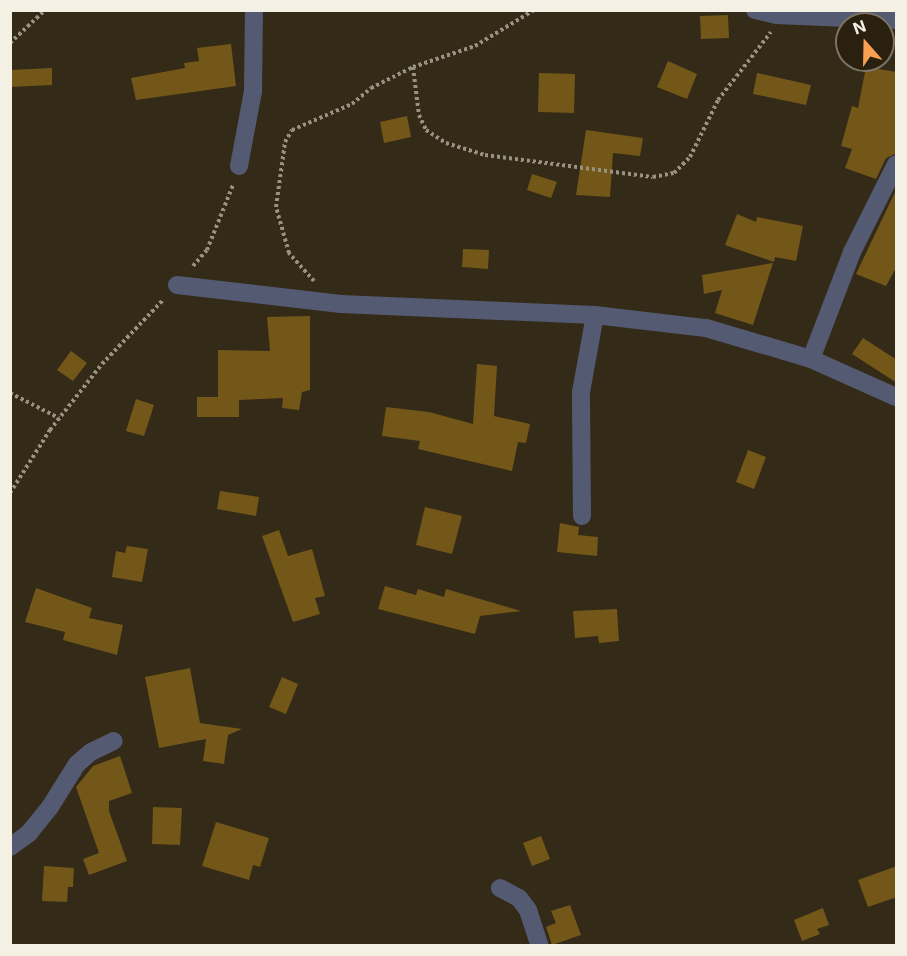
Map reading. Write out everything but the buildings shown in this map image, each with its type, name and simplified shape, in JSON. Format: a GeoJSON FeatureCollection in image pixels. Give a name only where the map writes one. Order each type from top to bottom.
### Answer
{"type":"FeatureCollection","features":[{"type":"Feature","properties":{"kind":"street"},"geometry":{"type":"LineString","coordinates":[[239,166],[253,91],[254,10]]}},
{"type":"Feature","properties":{"kind":"street"},"geometry":{"type":"LineString","coordinates":[[755,10],[776,15],[897,20]]}},
{"type":"Feature","properties":{"kind":"street"},"geometry":{"type":"LineString","coordinates":[[811,358],[852,252],[897,164]]}},
{"type":"Feature","properties":{"kind":"street"},"geometry":{"type":"LineString","coordinates":[[177,285],[341,304],[595,315],[706,328],[811,358],[897,397]]}},
{"type":"Feature","properties":{"kind":"street"},"geometry":{"type":"LineString","coordinates":[[582,516],[581,392],[595,315]]}},
{"type":"Feature","properties":{"kind":"street"},"geometry":{"type":"LineString","coordinates":[[10,847],[36,824],[77,764],[91,752],[114,741]]}},
{"type":"Feature","properties":{"kind":"street"},"geometry":{"type":"LineString","coordinates":[[500,888],[519,898],[528,910],[540,945]]}},
{"type":"Feature","properties":{"kind":"path"},"geometry":{"type":"LineString","coordinates":[[10,43],[45,10]]}},
{"type":"Feature","properties":{"kind":"path"},"geometry":{"type":"LineString","coordinates":[[341,304],[289,253],[276,207],[285,142],[298,125],[352,104],[371,88],[413,67],[475,46],[534,10]]}},
{"type":"Feature","properties":{"kind":"path"},"geometry":{"type":"LineString","coordinates":[[413,67],[419,115],[426,130],[446,143],[485,155],[653,177],[674,173],[690,158],[718,100],[776,25],[776,15]]}},
{"type":"Feature","properties":{"kind":"path"},"geometry":{"type":"LineString","coordinates":[[10,493],[60,418],[102,364],[207,250],[239,166]]}},
{"type":"Feature","properties":{"kind":"path"},"geometry":{"type":"LineString","coordinates":[[10,393],[60,418]]}}]}
